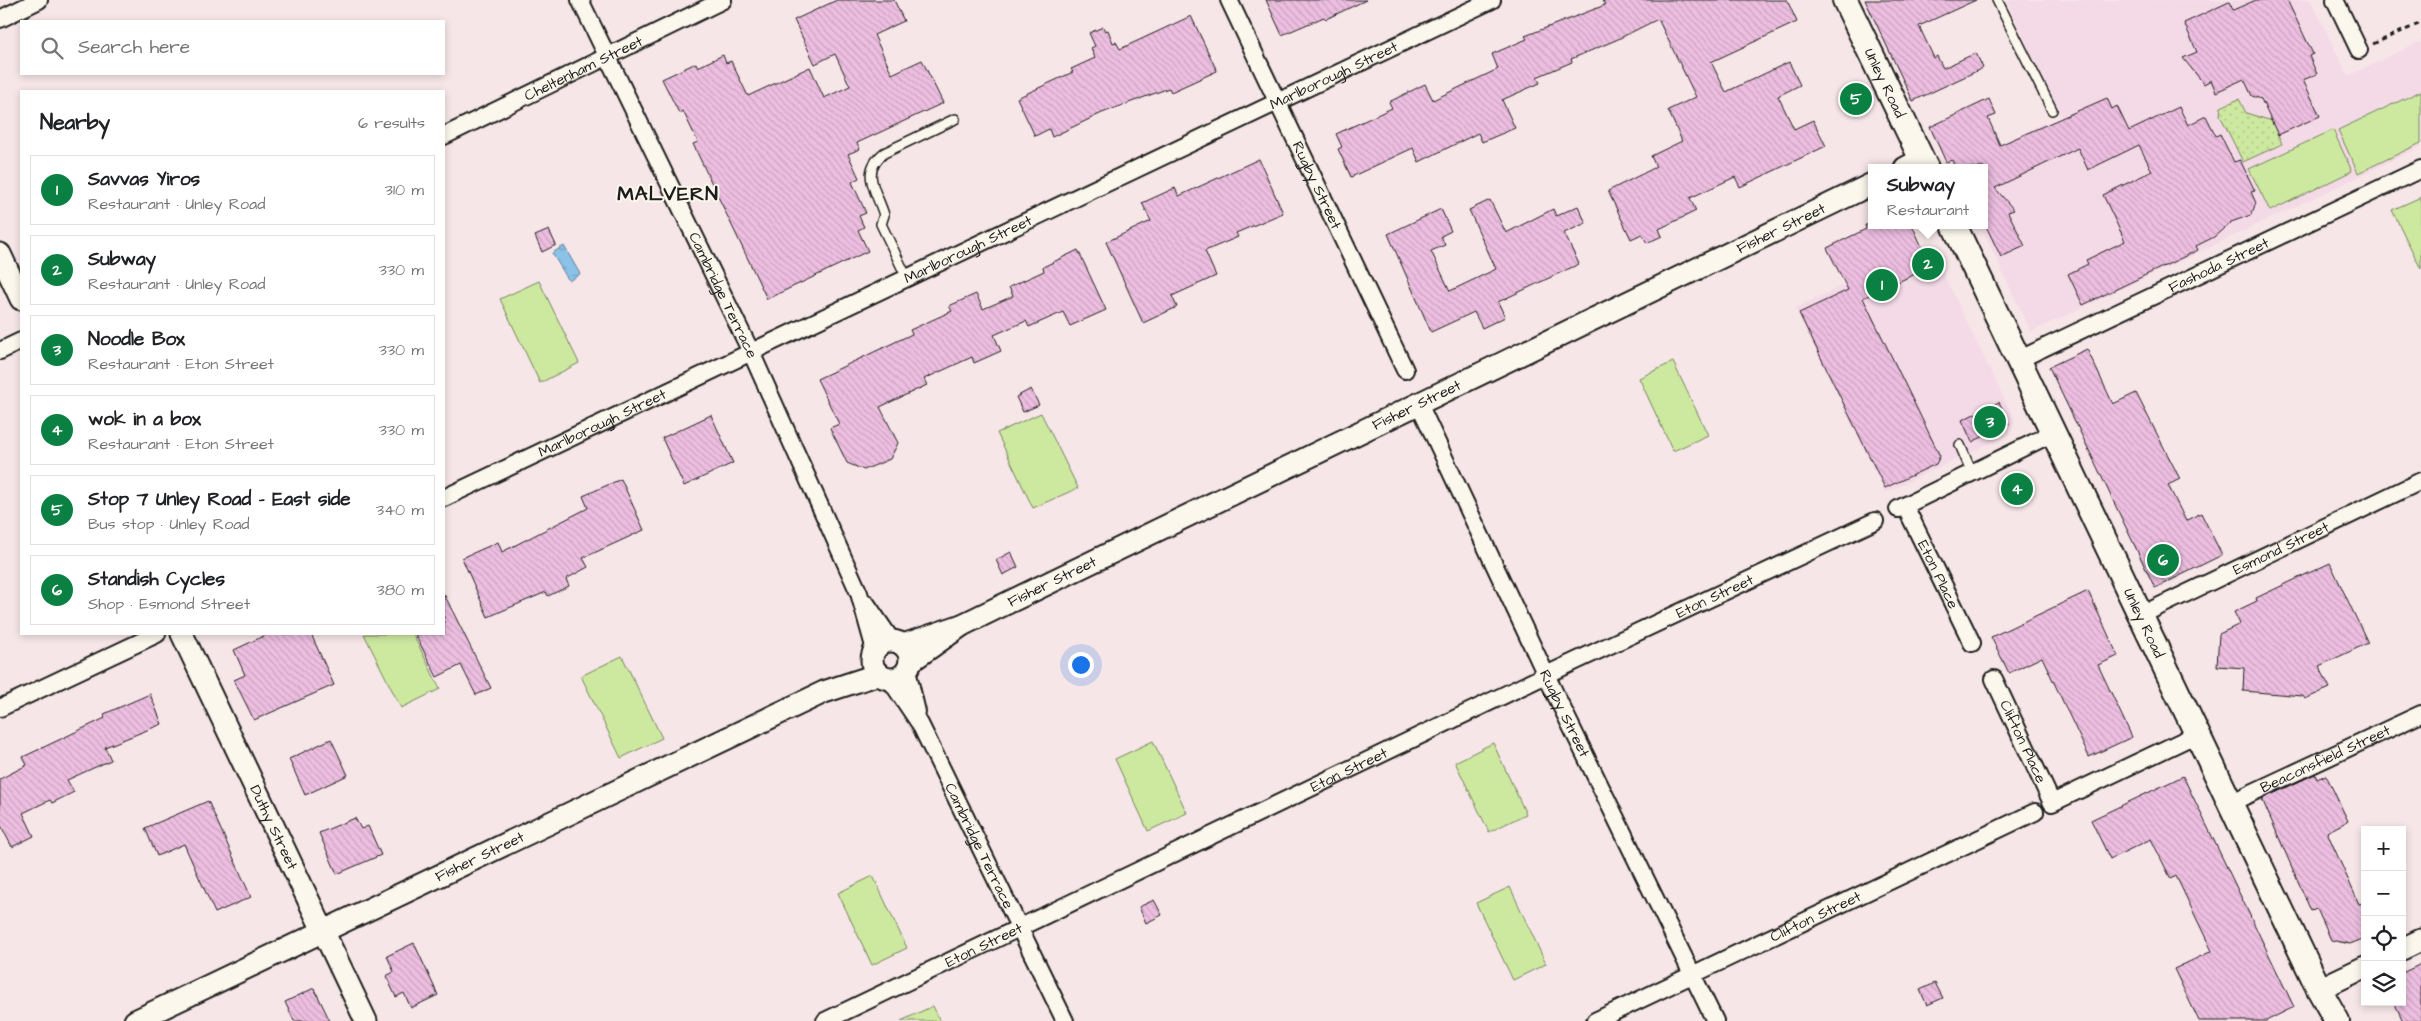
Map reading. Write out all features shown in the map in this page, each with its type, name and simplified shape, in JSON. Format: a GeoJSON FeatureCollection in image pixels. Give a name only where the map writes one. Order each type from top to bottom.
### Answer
{"type":"FeatureCollection","features":[{"type":"Feature","properties":{"kind":"main road","name":"Unley Road"},"geometry":{"type":"LineString","coordinates":[[1845,0],[1918,164]]}},
{"type":"Feature","properties":{"kind":"main road","name":"Unley Road"},"geometry":{"type":"LineString","coordinates":[[1956,229],[2335,1020]]}},
{"type":"Feature","properties":{"kind":"street"},"geometry":{"type":"LineString","coordinates":[[0,19],[39,0]]}},
{"type":"Feature","properties":{"kind":"street","name":"Cambridge Terrace"},"geometry":{"type":"LineString","coordinates":[[580,0],[751,352],[920,724],[1065,1021]]}},
{"type":"Feature","properties":{"kind":"street","name":"Cheltenham Street"},"geometry":{"type":"LineString","coordinates":[[445,136],[723,0]]}},
{"type":"Feature","properties":{"kind":"street","name":"Rugby Street"},"geometry":{"type":"LineString","coordinates":[[1229,0],[1404,370]]}},
{"type":"Feature","properties":{"kind":"street","name":"Marlborough Street"},"geometry":{"type":"LineString","coordinates":[[445,498],[1492,0]]}},
{"type":"Feature","properties":{"kind":"street"},"geometry":{"type":"LineString","coordinates":[[2335,0],[2359,50]]}},
{"type":"Feature","properties":{"kind":"street","name":"Fashoda Street"},"geometry":{"type":"LineString","coordinates":[[2018,360],[2421,169]]}},
{"type":"Feature","properties":{"kind":"street","name":"Fisher Street"},"geometry":{"type":"LineString","coordinates":[[135,1021],[891,660],[1868,186]]}},
{"type":"Feature","properties":{"kind":"street"},"geometry":{"type":"LineString","coordinates":[[0,254],[20,297]]}},
{"type":"Feature","properties":{"kind":"street"},"geometry":{"type":"LineString","coordinates":[[0,351],[20,341]]}},
{"type":"Feature","properties":{"kind":"street","name":"Rugby Street"},"geometry":{"type":"LineString","coordinates":[[1419,404],[1546,675],[1715,1021]]}},
{"type":"Feature","properties":{"kind":"street"},"geometry":{"type":"LineString","coordinates":[[1972,473],[2053,433]]}},
{"type":"Feature","properties":{"kind":"street","name":"Eton Place"},"geometry":{"type":"LineString","coordinates":[[1972,473],[1902,508],[1972,643]]}},
{"type":"Feature","properties":{"kind":"street","name":"Esmond Street"},"geometry":{"type":"LineString","coordinates":[[2141,615],[2421,481]]}},
{"type":"Feature","properties":{"kind":"street","name":"Eton Street"},"geometry":{"type":"LineString","coordinates":[[825,1021],[1546,675],[1875,521]]}},
{"type":"Feature","properties":{"kind":"street"},"geometry":{"type":"LineString","coordinates":[[0,708],[155,635]]}},
{"type":"Feature","properties":{"kind":"street","name":"Duthy Street"},"geometry":{"type":"LineString","coordinates":[[182,635],[366,1021]]}},
{"type":"Feature","properties":{"kind":"street","name":"Clifton Place"},"geometry":{"type":"LineString","coordinates":[[1994,679],[2052,803],[2198,734]]}},
{"type":"Feature","properties":{"kind":"street","name":"Beaconsfield Street"},"geometry":{"type":"LineString","coordinates":[[2230,803],[2421,714]]}},
{"type":"Feature","properties":{"kind":"street","name":"Clifton Street"},"geometry":{"type":"LineString","coordinates":[[1594,1021],[2035,812]]}},
{"type":"Feature","properties":{"kind":"street"},"geometry":{"type":"LineString","coordinates":[[2406,947],[2421,940]]}},
{"type":"Feature","properties":{"kind":"street"},"geometry":{"type":"LineString","coordinates":[[2319,989],[2361,969]]}},
{"type":"Feature","properties":{"kind":"lane"},"geometry":{"type":"LineString","coordinates":[[1997,0],[2052,110]]}},
{"type":"Feature","properties":{"kind":"lane"},"geometry":{"type":"LineString","coordinates":[[907,278],[881,224],[884,215],[870,178],[870,169],[884,153],[955,119]]}},
{"type":"Feature","properties":{"kind":"lane"},"geometry":{"type":"LineString","coordinates":[[1960,445],[1972,473]]}},
{"type":"Feature","properties":{"kind":"path"},"geometry":{"type":"LineString","coordinates":[[2359,50],[2421,23]]}},
{"type":"Feature","properties":{"kind":"shaded area"},"geometry":{"type":"Polygon","coordinates":[[[2006,0],[2311,0],[2348,76],[2421,41],[2421,147],[2031,332],[1982,229],[1988,229],[1988,164],[1961,164],[2045,122],[2054,142],[2069,134],[2006,0]]]}},
{"type":"Feature","properties":{"kind":"shaded area"},"geometry":{"type":"Polygon","coordinates":[[[1929,244],[2015,421],[2010,434],[1885,493],[1795,308],[1929,244]]]}},
{"type":"Feature","properties":{"kind":"green space"},"geometry":{"type":"Polygon","coordinates":[[[2421,91],[2421,143],[2358,173],[2338,130],[2421,91]]]}},
{"type":"Feature","properties":{"kind":"green space"},"geometry":{"type":"Polygon","coordinates":[[[2239,99],[2246,113],[2272,121],[2282,144],[2243,162],[2220,115],[2221,107],[2239,99]]]}},
{"type":"Feature","properties":{"kind":"green space"},"geometry":{"type":"Polygon","coordinates":[[[2333,130],[2352,171],[2270,211],[2249,169],[2333,130]]]}},
{"type":"Feature","properties":{"kind":"green space"},"geometry":{"type":"Polygon","coordinates":[[[2421,197],[2421,269],[2392,210],[2421,197]]]}},
{"type":"Feature","properties":{"kind":"green space"},"geometry":{"type":"Polygon","coordinates":[[[539,281],[579,363],[540,383],[500,299],[539,281]]]}},
{"type":"Feature","properties":{"kind":"green space"},"geometry":{"type":"Polygon","coordinates":[[[1673,362],[1708,435],[1673,451],[1639,378],[1673,362]]]}},
{"type":"Feature","properties":{"kind":"green space"},"geometry":{"type":"Polygon","coordinates":[[[1041,413],[1078,488],[1033,508],[997,433],[1041,413]]]}},
{"type":"Feature","properties":{"kind":"green space"},"geometry":{"type":"Polygon","coordinates":[[[364,635],[413,635],[440,689],[401,708],[364,635]]]}},
{"type":"Feature","properties":{"kind":"green space"},"geometry":{"type":"Polygon","coordinates":[[[622,656],[662,738],[621,758],[581,676],[622,656]]]}},
{"type":"Feature","properties":{"kind":"green space"},"geometry":{"type":"Polygon","coordinates":[[[1153,741],[1187,813],[1148,831],[1115,759],[1153,741]]]}},
{"type":"Feature","properties":{"kind":"green space"},"geometry":{"type":"Polygon","coordinates":[[[1493,743],[1526,814],[1489,832],[1455,762],[1493,743]]]}},
{"type":"Feature","properties":{"kind":"green space"},"geometry":{"type":"Polygon","coordinates":[[[873,876],[907,948],[872,965],[838,893],[873,876]]]}},
{"type":"Feature","properties":{"kind":"green space"},"geometry":{"type":"Polygon","coordinates":[[[1510,887],[1546,964],[1513,980],[1476,903],[1510,887]]]}},
{"type":"Feature","properties":{"kind":"green space"},"geometry":{"type":"Polygon","coordinates":[[[933,1006],[940,1021],[901,1021],[933,1006]]]}},
{"type":"Feature","properties":{"kind":"water"},"geometry":{"type":"Polygon","coordinates":[[[564,246],[580,274],[569,281],[552,253],[564,246]]]}},
{"type":"Feature","properties":{"kind":"building"},"geometry":{"type":"Polygon","coordinates":[[[837,0],[894,0],[904,21],[874,35],[892,74],[922,60],[943,103],[857,143],[860,149],[848,154],[859,178],[852,182],[866,213],[859,216],[864,227],[858,230],[868,251],[767,299],[693,144],[698,142],[683,111],[679,113],[662,79],[696,63],[698,67],[723,55],[726,63],[731,61],[748,96],[810,67],[824,98],[850,86],[835,54],[815,64],[794,20],[837,0]]]}},
{"type":"Feature","properties":{"kind":"building"},"geometry":{"type":"Polygon","coordinates":[[[1266,0],[1366,0],[1326,19],[1324,17],[1282,35],[1266,0]]]}},
{"type":"Feature","properties":{"kind":"building"},"geometry":{"type":"Polygon","coordinates":[[[1603,0],[1787,0],[1797,22],[1711,62],[1726,92],[1789,62],[1800,85],[1778,96],[1794,129],[1813,120],[1826,146],[1740,187],[1735,177],[1690,198],[1696,211],[1659,229],[1662,236],[1647,243],[1642,234],[1631,239],[1608,191],[1656,167],[1651,156],[1682,141],[1668,110],[1696,97],[1658,19],[1616,40],[1571,59],[1572,62],[1537,77],[1540,83],[1502,100],[1515,128],[1482,142],[1478,133],[1419,162],[1413,148],[1351,177],[1338,149],[1342,147],[1336,134],[1392,108],[1389,102],[1425,84],[1433,100],[1498,69],[1492,54],[1527,39],[1525,36],[1605,5],[1603,0]]]}},
{"type":"Feature","properties":{"kind":"building"},"geometry":{"type":"Polygon","coordinates":[[[1865,0],[1976,0],[1919,26],[1934,58],[1937,56],[1943,68],[1976,53],[1983,68],[1913,101],[1865,0]]]}},
{"type":"Feature","properties":{"kind":"building"},"geometry":{"type":"Polygon","coordinates":[[[2256,0],[2287,0],[2313,54],[2309,56],[2317,74],[2303,80],[2320,116],[2278,135],[2261,99],[2252,96],[2244,79],[2216,92],[2211,80],[2204,84],[2183,58],[2197,52],[2184,23],[2229,2],[2233,10],[2256,0]]]}},
{"type":"Feature","properties":{"kind":"building"},"geometry":{"type":"Polygon","coordinates":[[[1191,16],[1217,71],[1171,92],[1169,88],[1102,113],[1052,137],[1049,129],[1035,136],[1017,98],[1073,72],[1071,69],[1095,58],[1091,48],[1095,46],[1089,33],[1103,27],[1105,31],[1108,30],[1113,43],[1116,42],[1120,49],[1191,16]]]}},
{"type":"Feature","properties":{"kind":"building"},"geometry":{"type":"Polygon","coordinates":[[[2107,98],[2112,109],[2117,106],[2129,131],[2179,107],[2188,125],[2206,116],[2216,136],[2220,134],[2234,162],[2240,160],[2255,191],[2251,192],[2256,203],[2251,215],[2231,222],[2214,237],[2196,246],[2198,250],[2083,305],[2068,274],[2088,264],[2086,260],[2125,241],[2103,195],[2152,171],[2139,145],[2088,170],[2078,148],[1995,188],[2014,210],[2008,212],[2025,246],[2001,257],[1987,229],[1988,164],[1954,164],[1952,160],[1946,162],[1930,127],[1989,99],[1996,115],[1988,118],[2000,145],[2107,98]]]}},
{"type":"Feature","properties":{"kind":"building"},"geometry":{"type":"Polygon","coordinates":[[[1259,159],[1283,213],[1236,233],[1238,237],[1205,251],[1216,276],[1172,296],[1177,307],[1143,323],[1106,242],[1151,221],[1142,203],[1175,188],[1179,196],[1259,159]]]}},
{"type":"Feature","properties":{"kind":"building"},"geometry":{"type":"Polygon","coordinates":[[[1490,200],[1506,233],[1553,209],[1556,216],[1578,206],[1586,223],[1564,233],[1579,264],[1498,302],[1505,317],[1482,328],[1474,312],[1431,332],[1388,234],[1441,209],[1451,231],[1441,236],[1445,245],[1431,251],[1450,291],[1496,269],[1469,210],[1490,200]]]}},
{"type":"Feature","properties":{"kind":"building"},"geometry":{"type":"Polygon","coordinates":[[[1865,225],[1868,225],[1868,229],[1914,229],[1923,249],[1929,246],[1937,264],[1863,298],[1940,456],[1936,464],[1885,488],[1799,313],[1848,290],[1827,248],[1866,229],[1865,225]]]}},
{"type":"Feature","properties":{"kind":"building"},"geometry":{"type":"Polygon","coordinates":[[[549,230],[556,245],[542,252],[535,236],[549,230]]]}},
{"type":"Feature","properties":{"kind":"building"},"geometry":{"type":"Polygon","coordinates":[[[1078,250],[1106,310],[1070,326],[1063,312],[1029,327],[1026,321],[994,335],[1001,351],[974,363],[972,357],[924,379],[927,385],[880,407],[898,443],[890,459],[864,470],[847,463],[830,428],[839,424],[817,379],[912,334],[910,330],[952,311],[949,306],[976,294],[983,309],[1013,296],[1009,287],[1044,271],[1043,267],[1078,250]]]}},
{"type":"Feature","properties":{"kind":"building"},"geometry":{"type":"Polygon","coordinates":[[[2087,349],[2113,404],[2136,393],[2180,479],[2168,485],[2186,521],[2201,513],[2222,555],[2155,588],[2049,367],[2087,349]]]}},
{"type":"Feature","properties":{"kind":"building"},"geometry":{"type":"Polygon","coordinates":[[[1031,389],[1039,405],[1023,412],[1016,397],[1031,389]]]}},
{"type":"Feature","properties":{"kind":"building"},"geometry":{"type":"Polygon","coordinates":[[[1999,402],[2009,424],[1972,442],[1962,420],[1999,402]]]}},
{"type":"Feature","properties":{"kind":"building"},"geometry":{"type":"Polygon","coordinates":[[[711,415],[733,463],[684,486],[662,438],[711,415]]]}},
{"type":"Feature","properties":{"kind":"building"},"geometry":{"type":"Polygon","coordinates":[[[621,479],[644,530],[583,558],[588,567],[566,579],[569,586],[548,596],[546,592],[488,617],[462,558],[498,542],[502,552],[588,508],[583,496],[621,479]]]}},
{"type":"Feature","properties":{"kind":"building"},"geometry":{"type":"Polygon","coordinates":[[[1011,552],[1018,567],[1003,575],[996,560],[1011,552]]]}},
{"type":"Feature","properties":{"kind":"building"},"geometry":{"type":"Polygon","coordinates":[[[2330,563],[2368,643],[2319,666],[2330,688],[2305,699],[2303,696],[2243,691],[2244,668],[2217,666],[2219,634],[2240,624],[2234,612],[2257,601],[2256,598],[2330,563]]]}},
{"type":"Feature","properties":{"kind":"building"},"geometry":{"type":"Polygon","coordinates":[[[2088,591],[2118,656],[2098,665],[2132,737],[2089,757],[2042,657],[2009,673],[1991,637],[2088,591]]]}},
{"type":"Feature","properties":{"kind":"building"},"geometry":{"type":"Polygon","coordinates":[[[445,596],[491,688],[476,695],[461,665],[437,677],[416,635],[445,635],[445,596]]]}},
{"type":"Feature","properties":{"kind":"building"},"geometry":{"type":"Polygon","coordinates":[[[266,635],[311,635],[334,685],[254,720],[234,680],[245,675],[234,650],[266,635]]]}},
{"type":"Feature","properties":{"kind":"building"},"geometry":{"type":"Polygon","coordinates":[[[150,694],[162,724],[105,747],[111,760],[67,780],[74,792],[52,803],[50,800],[23,813],[34,836],[12,847],[0,824],[0,779],[27,765],[23,757],[105,718],[104,714],[150,694]]]}},
{"type":"Feature","properties":{"kind":"building"},"geometry":{"type":"Polygon","coordinates":[[[331,739],[348,775],[305,795],[289,759],[331,739]]]}},
{"type":"Feature","properties":{"kind":"building"},"geometry":{"type":"Polygon","coordinates":[[[2315,774],[2317,779],[2326,775],[2348,821],[2327,832],[2359,904],[2361,903],[2361,940],[2350,944],[2331,940],[2317,909],[2311,911],[2262,799],[2315,774]]]}},
{"type":"Feature","properties":{"kind":"building"},"geometry":{"type":"Polygon","coordinates":[[[2183,776],[2294,1007],[2266,1021],[2199,1021],[2174,969],[2212,951],[2176,876],[2171,879],[2151,839],[2110,859],[2091,820],[2183,776]]]}},
{"type":"Feature","properties":{"kind":"building"},"geometry":{"type":"Polygon","coordinates":[[[208,801],[251,897],[215,913],[184,844],[157,856],[145,828],[208,801]]]}},
{"type":"Feature","properties":{"kind":"building"},"geometry":{"type":"Polygon","coordinates":[[[355,818],[361,829],[368,826],[381,855],[337,874],[319,833],[355,818]]]}},
{"type":"Feature","properties":{"kind":"building"},"geometry":{"type":"Polygon","coordinates":[[[1154,900],[1162,915],[1146,923],[1139,907],[1154,900]]]}},
{"type":"Feature","properties":{"kind":"building"},"geometry":{"type":"Polygon","coordinates":[[[414,943],[438,995],[411,1008],[404,993],[396,997],[386,976],[394,972],[387,956],[414,943]]]}},
{"type":"Feature","properties":{"kind":"building"},"geometry":{"type":"Polygon","coordinates":[[[2421,964],[2421,1021],[2403,1021],[2396,1006],[2406,1006],[2406,971],[2421,964]]]}},
{"type":"Feature","properties":{"kind":"building"},"geometry":{"type":"Polygon","coordinates":[[[1935,983],[1943,998],[1927,1005],[1920,990],[1935,983]]]}},
{"type":"Feature","properties":{"kind":"building"},"geometry":{"type":"Polygon","coordinates":[[[314,988],[330,1021],[294,1021],[285,1002],[314,988]]]}},
{"type":"Feature","properties":{"kind":"place","name":"Stop 7 Unley Road - East side"},"geometry":{"type":"Point","coordinates":[1856,99]}},
{"type":"Feature","properties":{"kind":"place","name":"Subway"},"geometry":{"type":"Point","coordinates":[1928,264]}},
{"type":"Feature","properties":{"kind":"place","name":"Savvas Yiros"},"geometry":{"type":"Point","coordinates":[1882,285]}},
{"type":"Feature","properties":{"kind":"place","name":"Noodle Box"},"geometry":{"type":"Point","coordinates":[1990,422]}},
{"type":"Feature","properties":{"kind":"place","name":"wok in a box"},"geometry":{"type":"Point","coordinates":[2017,489]}},
{"type":"Feature","properties":{"kind":"place","name":"Standish Cycles"},"geometry":{"type":"Point","coordinates":[2163,560]}},
{"type":"Feature","properties":{"kind":"district","name":"MALVERN"},"geometry":{"type":"Point","coordinates":[668,194]}}]}
